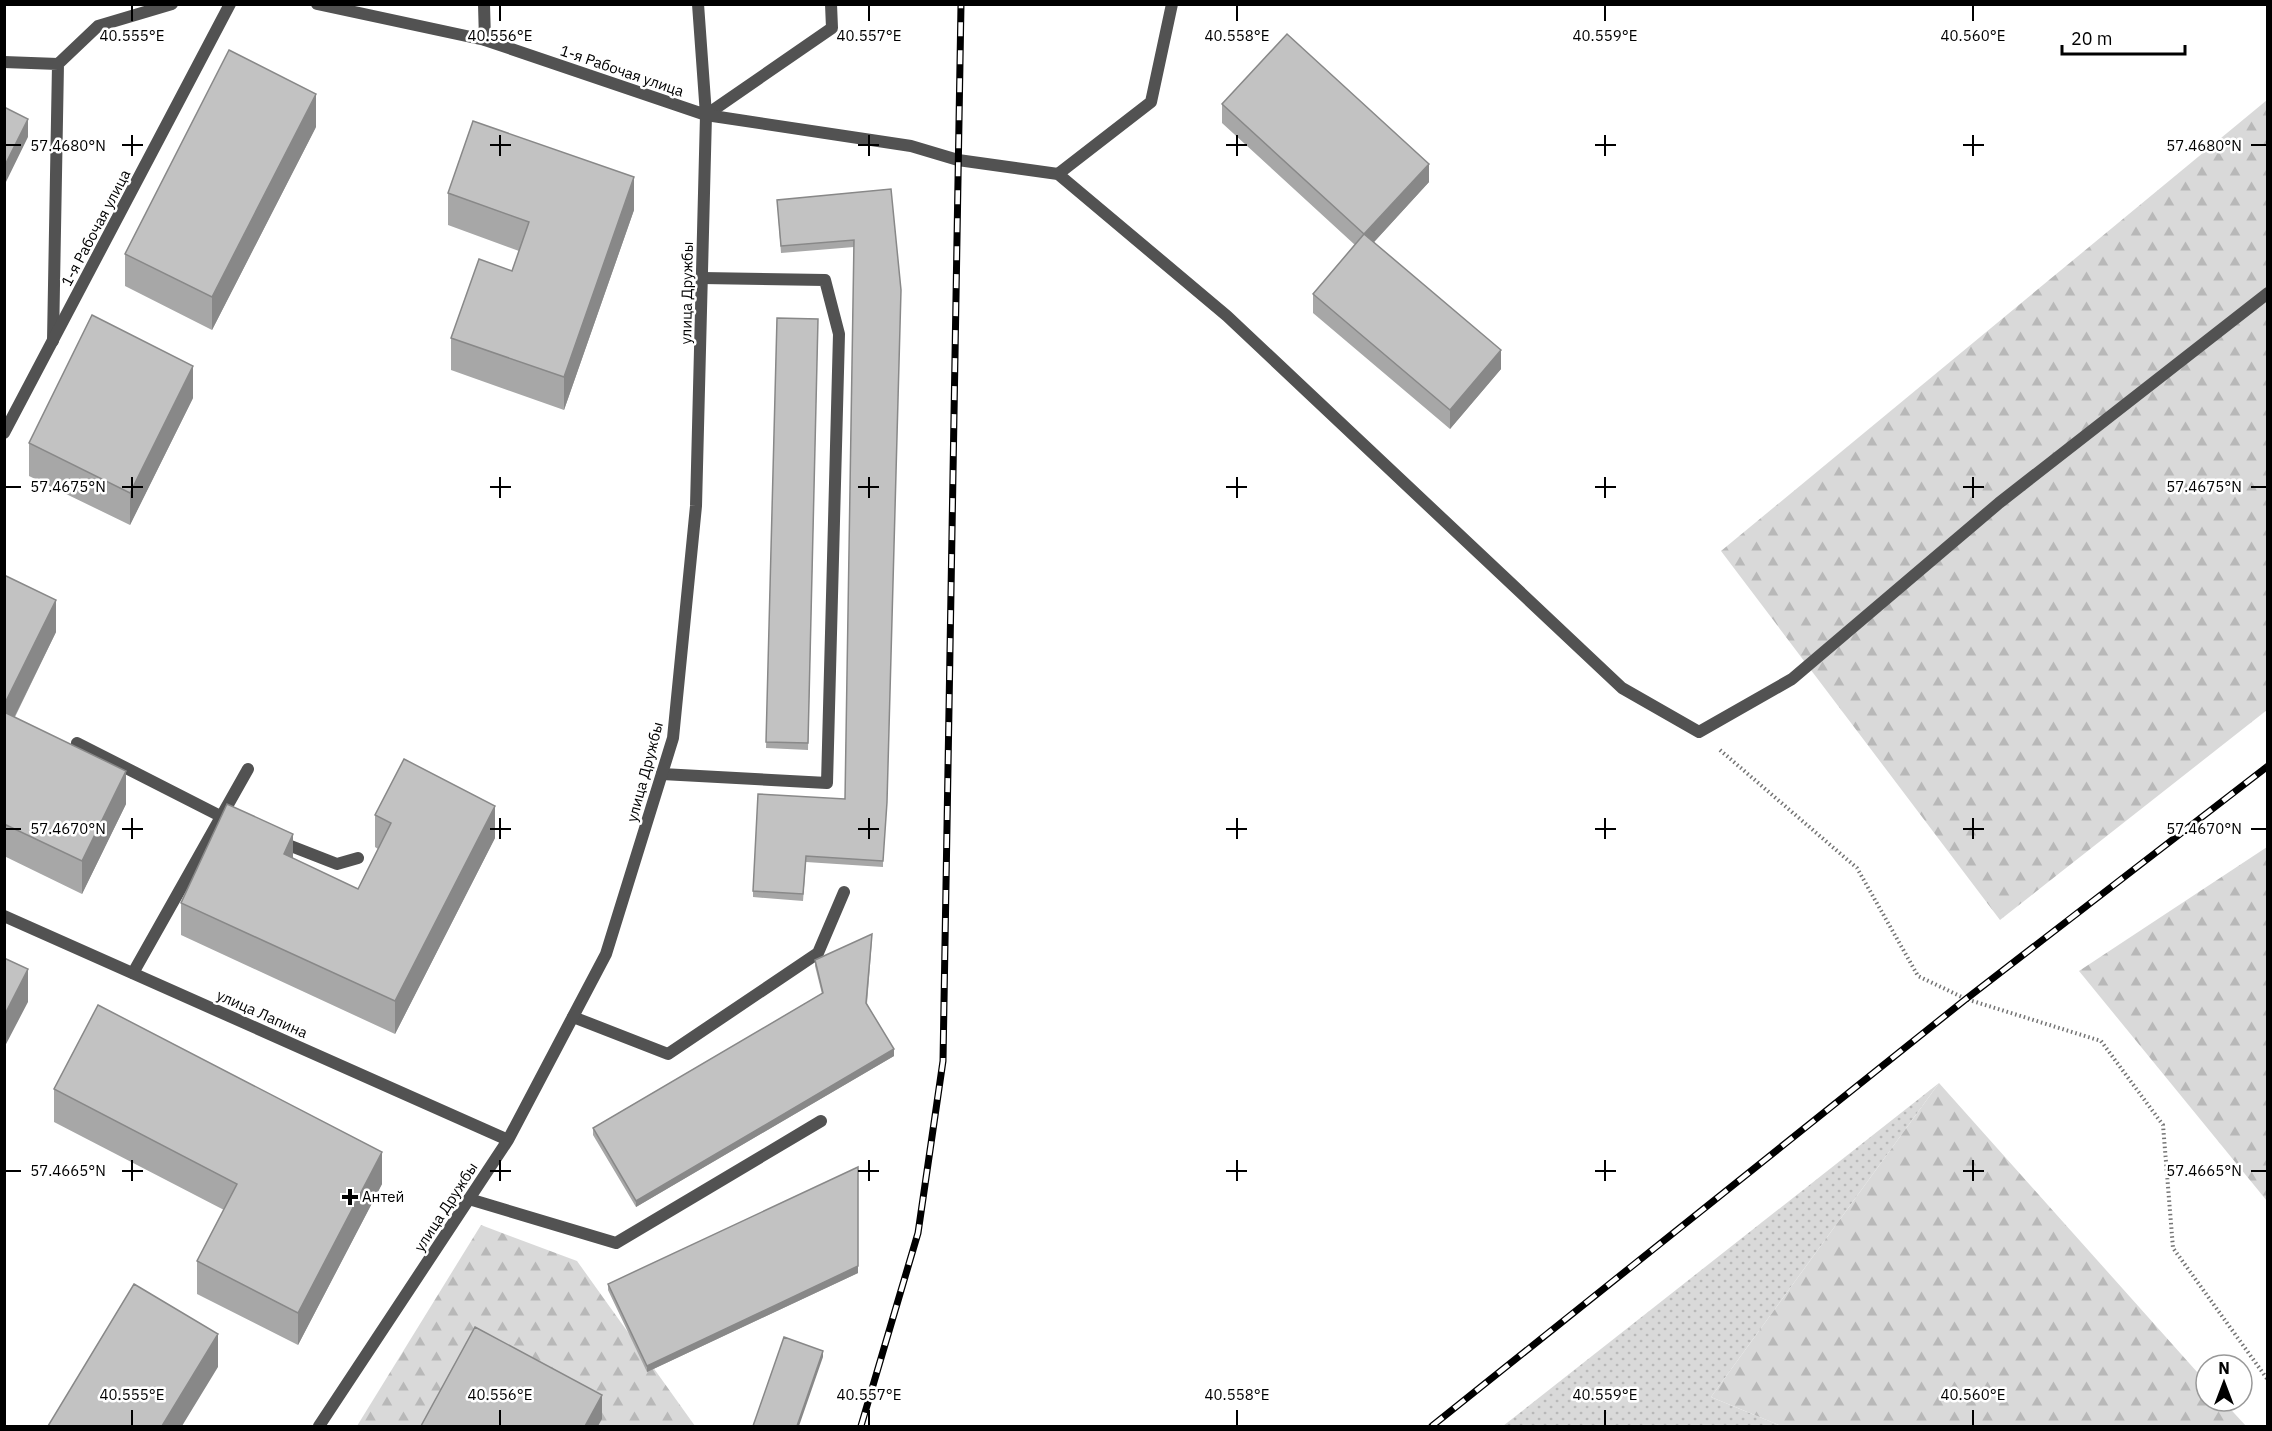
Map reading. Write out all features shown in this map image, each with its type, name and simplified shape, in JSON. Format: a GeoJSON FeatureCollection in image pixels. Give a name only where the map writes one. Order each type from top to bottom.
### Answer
{"type":"FeatureCollection","features":[{"type":"Feature","properties":{"kind":"street"},"geometry":{"type":"LineString","coordinates":[[53,342],[58,64],[98,26],[172,4]]}},
{"type":"Feature","properties":{"kind":"street","name":"1-я Рабочая улица"},"geometry":{"type":"LineString","coordinates":[[4,433],[230,4]]}},
{"type":"Feature","properties":{"kind":"street","name":"1-я Рабочая улица"},"geometry":{"type":"LineString","coordinates":[[318,4],[484,40],[706,115],[911,146],[958,160],[1058,174]]}},
{"type":"Feature","properties":{"kind":"street"},"geometry":{"type":"LineString","coordinates":[[484,4],[484,40]]}},
{"type":"Feature","properties":{"kind":"street","name":"улица Дружбы"},"geometry":{"type":"LineString","coordinates":[[319,1426],[508,1140],[606,954],[673,738],[696,506],[706,115],[698,4]]}},
{"type":"Feature","properties":{"kind":"street"},"geometry":{"type":"LineString","coordinates":[[706,115],[832,28],[831,4]]}},
{"type":"Feature","properties":{"kind":"street"},"geometry":{"type":"LineString","coordinates":[[1172,4],[1151,102],[1058,174],[1227,316],[1622,688],[1699,732],[1792,678],[1999,503],[2268,293]]}},
{"type":"Feature","properties":{"kind":"street"},"geometry":{"type":"LineString","coordinates":[[4,62],[58,64]]}},
{"type":"Feature","properties":{"kind":"street"},"geometry":{"type":"LineString","coordinates":[[662,774],[827,783],[839,334],[825,280],[702,278]]}},
{"type":"Feature","properties":{"kind":"street"},"geometry":{"type":"LineString","coordinates":[[77,743],[220,818],[241,826]]}},
{"type":"Feature","properties":{"kind":"street"},"geometry":{"type":"LineString","coordinates":[[133,973],[248,769]]}},
{"type":"Feature","properties":{"kind":"street"},"geometry":{"type":"LineString","coordinates":[[262,835],[337,864],[358,858]]}},
{"type":"Feature","properties":{"kind":"street"},"geometry":{"type":"LineString","coordinates":[[573,1017],[668,1054],[819,952],[844,892]]}},
{"type":"Feature","properties":{"kind":"street","name":"улица Лапина"},"geometry":{"type":"LineString","coordinates":[[4,916],[508,1140]]}},
{"type":"Feature","properties":{"kind":"street"},"geometry":{"type":"LineString","coordinates":[[469,1199],[616,1243],[821,1121]]}},
{"type":"Feature","properties":{"kind":"path"},"geometry":{"type":"LineString","coordinates":[[1699,732],[1857,868],[1918,976],[1966,999],[2101,1041],[2163,1125],[2173,1248],[2268,1380]]}},
{"type":"Feature","properties":{"kind":"green space"},"geometry":{"type":"Polygon","coordinates":[[[2267,100],[2267,710],[2000,920],[1721,551],[2267,100]]]}},
{"type":"Feature","properties":{"kind":"green space"},"geometry":{"type":"Polygon","coordinates":[[[2267,847],[2267,1201],[2079,971],[2267,847]]]}},
{"type":"Feature","properties":{"kind":"green space"},"geometry":{"type":"Polygon","coordinates":[[[1939,1083],[1711,1397],[1781,1426],[1503,1426],[1939,1083]]]}},
{"type":"Feature","properties":{"kind":"green space"},"geometry":{"type":"Polygon","coordinates":[[[1939,1083],[2194,1369],[2194,1413],[2234,1413],[2246,1426],[1781,1426],[1711,1397],[1939,1083]]]}},
{"type":"Feature","properties":{"kind":"green space"},"geometry":{"type":"Polygon","coordinates":[[[481,1225],[577,1261],[695,1426],[357,1426],[481,1225]]]}},
{"type":"Feature","properties":{"kind":"building"},"geometry":{"type":"Polygon","coordinates":[[[1287,34],[1429,164],[1364,234],[1222,104],[1287,34]]]}},
{"type":"Feature","properties":{"kind":"building"},"geometry":{"type":"Polygon","coordinates":[[[229,50],[316,94],[212,297],[125,254],[229,50]]]}},
{"type":"Feature","properties":{"kind":"building"},"geometry":{"type":"Polygon","coordinates":[[[4,107],[28,119],[4,167],[4,107]]]}},
{"type":"Feature","properties":{"kind":"building"},"geometry":{"type":"Polygon","coordinates":[[[473,121],[634,177],[564,377],[451,338],[479,259],[512,271],[529,222],[448,193],[473,121]]]}},
{"type":"Feature","properties":{"kind":"building"},"geometry":{"type":"Polygon","coordinates":[[[891,189],[901,290],[887,802],[883,861],[806,856],[803,894],[753,891],[758,794],[845,799],[854,240],[781,246],[777,200],[891,189]]]}},
{"type":"Feature","properties":{"kind":"building"},"geometry":{"type":"Polygon","coordinates":[[[1364,234],[1501,350],[1450,410],[1313,294],[1364,234]]]}},
{"type":"Feature","properties":{"kind":"building"},"geometry":{"type":"Polygon","coordinates":[[[92,315],[193,366],[130,493],[29,443],[92,315]]]}},
{"type":"Feature","properties":{"kind":"building"},"geometry":{"type":"Polygon","coordinates":[[[777,318],[818,319],[808,743],[766,742],[777,318]]]}},
{"type":"Feature","properties":{"kind":"building"},"geometry":{"type":"Polygon","coordinates":[[[4,575],[56,600],[4,705],[4,575]]]}},
{"type":"Feature","properties":{"kind":"building"},"geometry":{"type":"Polygon","coordinates":[[[4,712],[126,771],[82,861],[4,824],[4,712]]]}},
{"type":"Feature","properties":{"kind":"building"},"geometry":{"type":"Polygon","coordinates":[[[404,759],[495,806],[395,1001],[181,903],[227,804],[293,834],[284,854],[358,889],[391,823],[375,815],[404,759]]]}},
{"type":"Feature","properties":{"kind":"building"},"geometry":{"type":"Polygon","coordinates":[[[872,934],[866,1003],[894,1049],[636,1201],[593,1128],[823,993],[815,960],[872,934]]]}},
{"type":"Feature","properties":{"kind":"building"},"geometry":{"type":"Polygon","coordinates":[[[4,958],[28,969],[4,1016],[4,958]]]}},
{"type":"Feature","properties":{"kind":"building"},"geometry":{"type":"Polygon","coordinates":[[[98,1005],[382,1152],[298,1313],[197,1261],[237,1184],[54,1089],[98,1005]]]}},
{"type":"Feature","properties":{"kind":"building"},"geometry":{"type":"Polygon","coordinates":[[[858,1167],[858,1266],[647,1366],[608,1284],[858,1167]]]}},
{"type":"Feature","properties":{"kind":"building"},"geometry":{"type":"Polygon","coordinates":[[[134,1284],[218,1334],[162,1426],[48,1426],[134,1284]]]}},
{"type":"Feature","properties":{"kind":"building"},"geometry":{"type":"Polygon","coordinates":[[[475,1327],[602,1395],[585,1426],[421,1426],[475,1327]]]}},
{"type":"Feature","properties":{"kind":"building"},"geometry":{"type":"Polygon","coordinates":[[[784,1337],[823,1351],[797,1426],[753,1426],[784,1337]]]}},
{"type":"Feature","properties":{"kind":"railway"},"geometry":{"type":"LineString","coordinates":[[861,1426],[918,1233],[943,1061],[961,4]]}},
{"type":"Feature","properties":{"kind":"railway"},"geometry":{"type":"LineString","coordinates":[[1432,1426],[1966,999],[2268,766]]}},
{"type":"Feature","properties":{"kind":"place","name":"Антей"},"geometry":{"type":"Point","coordinates":[350,1197]}}]}
